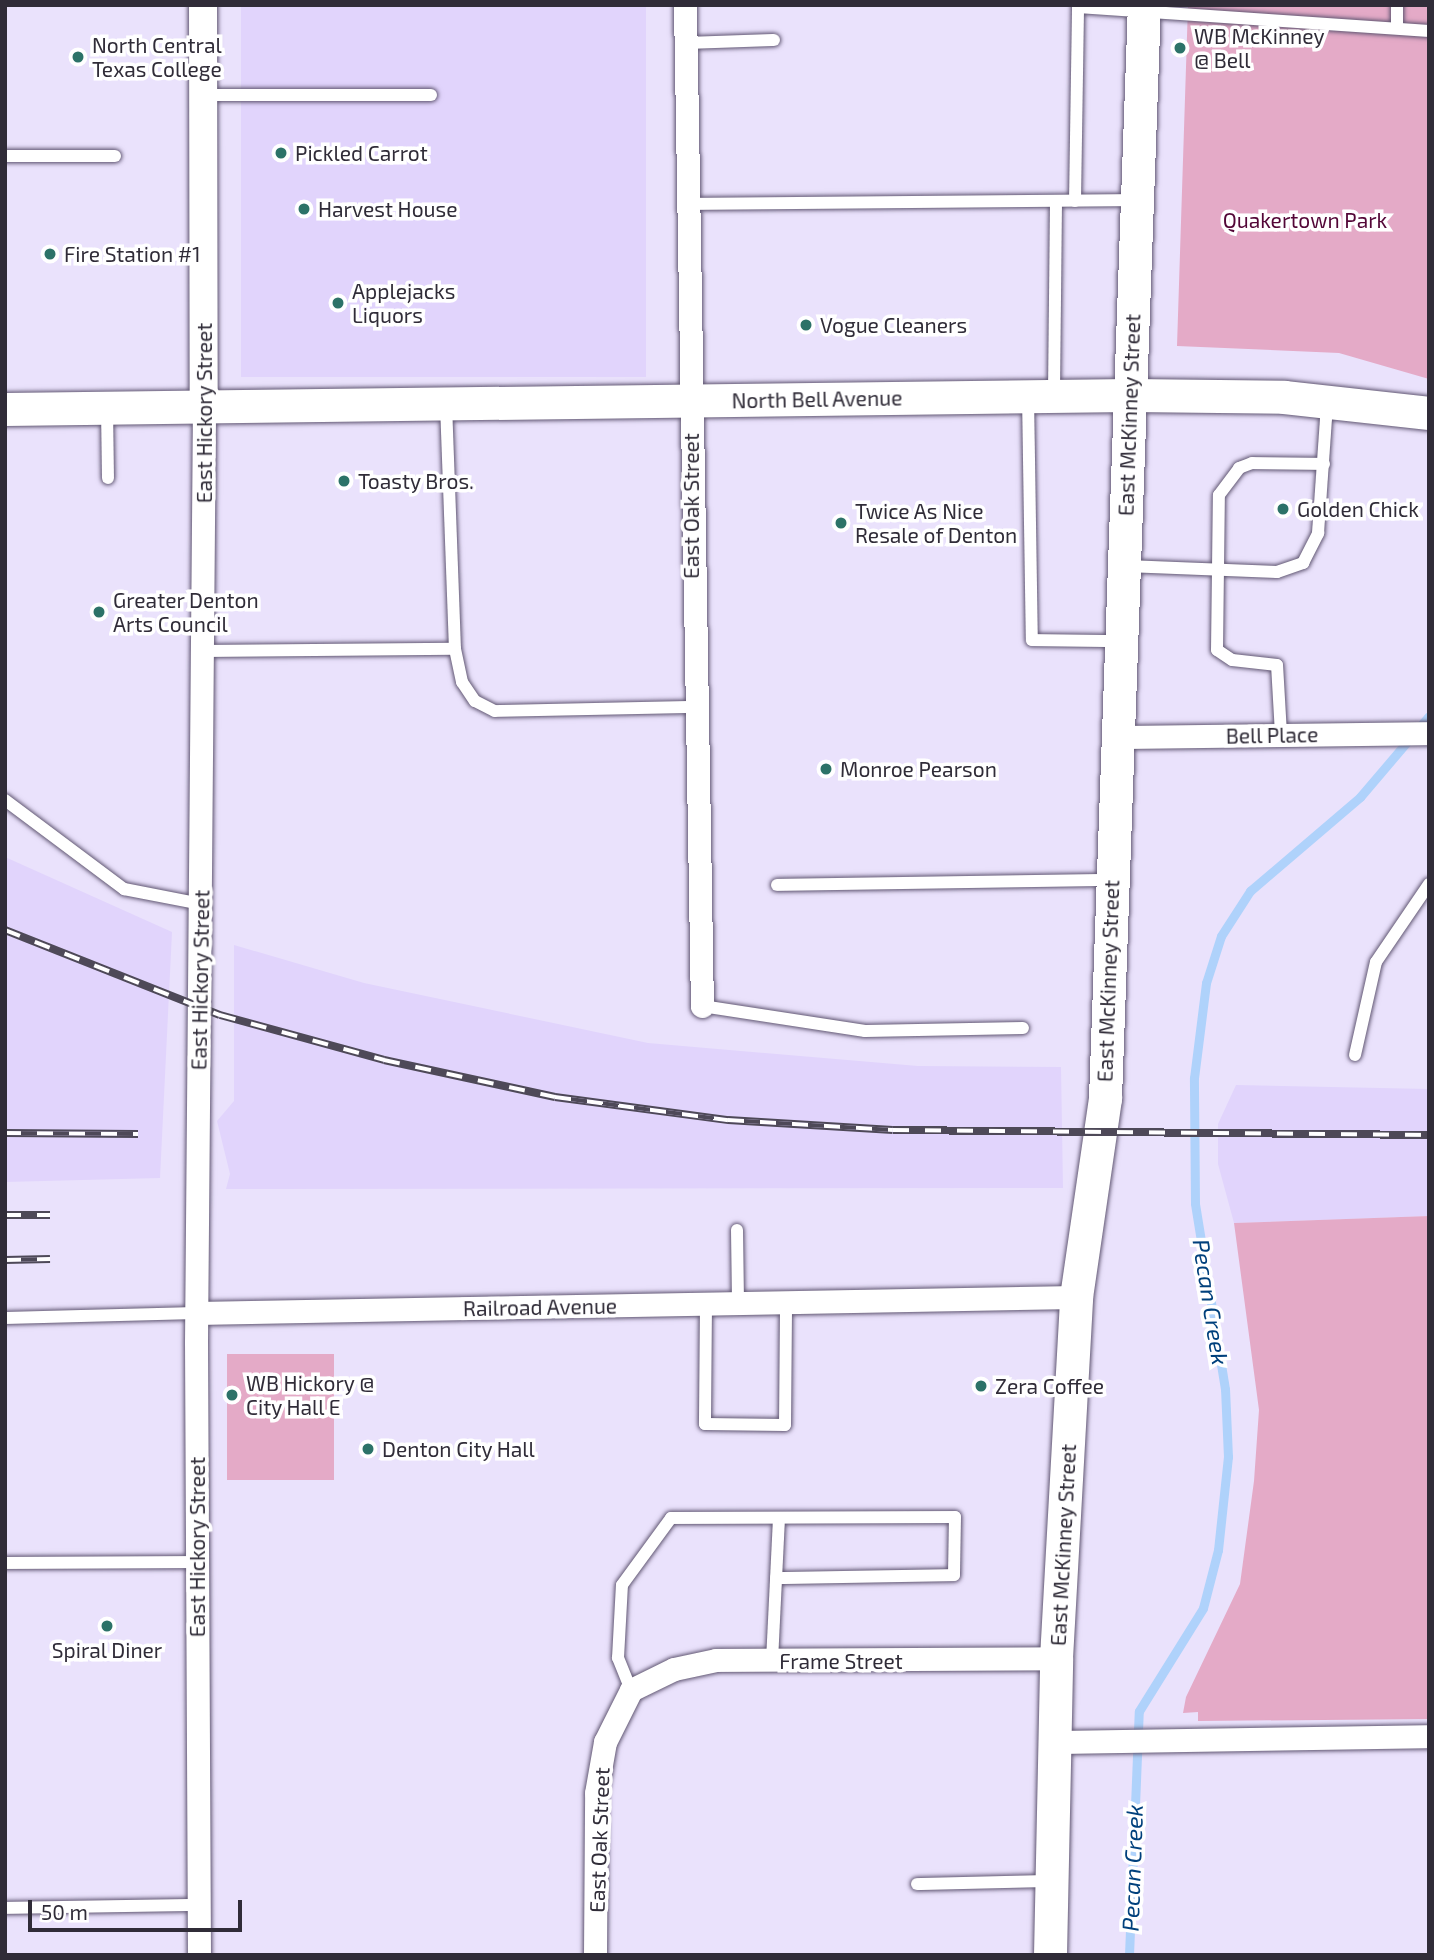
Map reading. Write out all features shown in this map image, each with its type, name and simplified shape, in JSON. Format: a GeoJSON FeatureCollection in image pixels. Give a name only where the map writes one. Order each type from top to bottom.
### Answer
{"type":"FeatureCollection","features":[{"type":"Feature","properties":{"kind":"main road","name":"East McKinney Street"},"geometry":{"type":"LineString","coordinates":[[1050,1955],[1056,1658],[1076,1297],[1103,1133],[1144,6]]}},
{"type":"Feature","properties":{"kind":"main road","name":"North Bell Avenue"},"geometry":{"type":"LineString","coordinates":[[5,409],[1130,395],[1328,400],[1429,413]]}},
{"type":"Feature","properties":{"kind":"street","name":"East Hickory Street"},"geometry":{"type":"LineString","coordinates":[[200,1955],[196,1313],[204,407],[203,5]]}},
{"type":"Feature","properties":{"kind":"street","name":"East Oak Street"},"geometry":{"type":"LineString","coordinates":[[685,5],[694,707],[702,1006]]}},
{"type":"Feature","properties":{"kind":"street","name":"Bell Place"},"geometry":{"type":"LineString","coordinates":[[1116,737],[1429,733]]}},
{"type":"Feature","properties":{"kind":"street","name":"Railroad Avenue"},"geometry":{"type":"LineString","coordinates":[[196,1313],[1076,1297]]}},
{"type":"Feature","properties":{"kind":"street","name":"Frame Street"},"geometry":{"type":"LineString","coordinates":[[631,1690],[674,1669],[705,1662],[1056,1658]]}},
{"type":"Feature","properties":{"kind":"street","name":"East Oak Street"},"geometry":{"type":"LineString","coordinates":[[595,1955],[596,1793],[605,1742],[631,1690]]}},
{"type":"Feature","properties":{"kind":"street"},"geometry":{"type":"LineString","coordinates":[[1055,1742],[1198,1742],[1429,1736]]}},
{"type":"Feature","properties":{"kind":"lane"},"geometry":{"type":"LineString","coordinates":[[1397,5],[1397,24]]}},
{"type":"Feature","properties":{"kind":"lane"},"geometry":{"type":"LineString","coordinates":[[1075,201],[1078,6],[1263,10],[1397,24],[1429,31]]}},
{"type":"Feature","properties":{"kind":"lane"},"geometry":{"type":"LineString","coordinates":[[685,43],[774,40]]}},
{"type":"Feature","properties":{"kind":"lane"},"geometry":{"type":"LineString","coordinates":[[203,95],[431,95]]}},
{"type":"Feature","properties":{"kind":"lane"},"geometry":{"type":"LineString","coordinates":[[5,156],[114,156]]}},
{"type":"Feature","properties":{"kind":"lane"},"geometry":{"type":"LineString","coordinates":[[687,204],[1137,200]]}},
{"type":"Feature","properties":{"kind":"lane"},"geometry":{"type":"LineString","coordinates":[[1056,201],[1041,396],[1032,640],[1120,640]]}},
{"type":"Feature","properties":{"kind":"lane"},"geometry":{"type":"LineString","coordinates":[[1123,566],[1277,572],[1303,563],[1318,533],[1328,400]]}},
{"type":"Feature","properties":{"kind":"lane"},"geometry":{"type":"LineString","coordinates":[[446,404],[455,649],[462,682],[475,701],[495,710],[694,707]]}},
{"type":"Feature","properties":{"kind":"lane"},"geometry":{"type":"LineString","coordinates":[[107,408],[108,478]]}},
{"type":"Feature","properties":{"kind":"lane"},"geometry":{"type":"LineString","coordinates":[[1281,734],[1277,665],[1232,660],[1217,650],[1219,495],[1239,468],[1324,464]]}},
{"type":"Feature","properties":{"kind":"lane"},"geometry":{"type":"LineString","coordinates":[[202,650],[455,649]]}},
{"type":"Feature","properties":{"kind":"lane"},"geometry":{"type":"LineString","coordinates":[[5,800],[124,889],[201,904]]}},
{"type":"Feature","properties":{"kind":"lane"},"geometry":{"type":"LineString","coordinates":[[777,884],[1111,880]]}},
{"type":"Feature","properties":{"kind":"lane"},"geometry":{"type":"LineString","coordinates":[[1355,1055],[1376,962],[1429,884]]}},
{"type":"Feature","properties":{"kind":"lane"},"geometry":{"type":"LineString","coordinates":[[702,1006],[865,1031],[1023,1028]]}},
{"type":"Feature","properties":{"kind":"lane"},"geometry":{"type":"LineString","coordinates":[[737,1230],[738,1303]]}},
{"type":"Feature","properties":{"kind":"lane"},"geometry":{"type":"LineString","coordinates":[[706,1304],[705,1424],[785,1425],[786,1303]]}},
{"type":"Feature","properties":{"kind":"lane","name":"Railroad Avenue"},"geometry":{"type":"LineString","coordinates":[[5,1318],[196,1313]]}},
{"type":"Feature","properties":{"kind":"lane"},"geometry":{"type":"LineString","coordinates":[[631,1690],[618,1658],[622,1586],[671,1518],[955,1517],[954,1575],[776,1578]]}},
{"type":"Feature","properties":{"kind":"lane"},"geometry":{"type":"LineString","coordinates":[[772,1661],[779,1518]]}},
{"type":"Feature","properties":{"kind":"lane"},"geometry":{"type":"LineString","coordinates":[[5,1563],[197,1562]]}},
{"type":"Feature","properties":{"kind":"lane"},"geometry":{"type":"LineString","coordinates":[[917,1884],[1052,1881]]}},
{"type":"Feature","properties":{"kind":"lane"},"geometry":{"type":"LineString","coordinates":[[5,1908],[199,1905]]}},
{"type":"Feature","properties":{"kind":"shaded area"},"geometry":{"type":"Polygon","coordinates":[[[241,5],[646,5],[646,377],[241,377],[241,5]]]}},
{"type":"Feature","properties":{"kind":"shaded area"},"geometry":{"type":"Polygon","coordinates":[[[5,857],[172,932],[160,1178],[5,1182],[5,857]]]}},
{"type":"Feature","properties":{"kind":"shaded area"},"geometry":{"type":"Polygon","coordinates":[[[234,945],[364,983],[648,1043],[918,1066],[1061,1067],[1063,1188],[226,1189],[230,1174],[217,1121],[234,1101],[234,945]]]}},
{"type":"Feature","properties":{"kind":"shaded area"},"geometry":{"type":"Polygon","coordinates":[[[1236,1085],[1429,1089],[1429,1216],[1234,1223],[1218,1164],[1218,1124],[1236,1085]]]}},
{"type":"Feature","properties":{"kind":"green space","name":"Quakertown Park"},"geometry":{"type":"Polygon","coordinates":[[[1188,5],[1429,5],[1429,379],[1339,353],[1177,346],[1188,5]]]}},
{"type":"Feature","properties":{"kind":"green space"},"geometry":{"type":"Polygon","coordinates":[[[1429,1216],[1429,1719],[1198,1721],[1198,1712],[1183,1713],[1186,1697],[1240,1584],[1254,1481],[1259,1410],[1234,1223],[1429,1216]]]}},
{"type":"Feature","properties":{"kind":"green space"},"geometry":{"type":"Polygon","coordinates":[[[227,1354],[334,1354],[334,1480],[227,1480],[227,1354]]]}},
{"type":"Feature","properties":{"kind":"waterway","name":"Pecan Creek"},"geometry":{"type":"LineString","coordinates":[[1129,1955],[1139,1711],[1203,1608],[1218,1550],[1228,1457],[1225,1389],[1195,1203],[1194,1078],[1206,983],[1221,936],[1250,891],[1360,797],[1429,716]]}},
{"type":"Feature","properties":{"kind":"railway"},"geometry":{"type":"LineString","coordinates":[[5,930],[220,1015],[384,1060],[555,1097],[728,1120],[893,1130],[1429,1135]]}},
{"type":"Feature","properties":{"kind":"railway"},"geometry":{"type":"LineString","coordinates":[[5,1133],[138,1134]]}},
{"type":"Feature","properties":{"kind":"railway"},"geometry":{"type":"LineString","coordinates":[[5,1215],[50,1215]]}},
{"type":"Feature","properties":{"kind":"railway"},"geometry":{"type":"LineString","coordinates":[[5,1260],[50,1259]]}},
{"type":"Feature","properties":{"kind":"place","name":"WB McKinney @ Bell"},"geometry":{"type":"Point","coordinates":[1180,48]}},
{"type":"Feature","properties":{"kind":"place","name":"North Central Texas College"},"geometry":{"type":"Point","coordinates":[78,57]}},
{"type":"Feature","properties":{"kind":"place","name":"Pickled Carrot"},"geometry":{"type":"Point","coordinates":[281,153]}},
{"type":"Feature","properties":{"kind":"place","name":"Harvest House"},"geometry":{"type":"Point","coordinates":[304,209]}},
{"type":"Feature","properties":{"kind":"place","name":"Fire Station #1"},"geometry":{"type":"Point","coordinates":[50,254]}},
{"type":"Feature","properties":{"kind":"place","name":"Applejacks Liquors"},"geometry":{"type":"Point","coordinates":[338,303]}},
{"type":"Feature","properties":{"kind":"place","name":"Vogue Cleaners"},"geometry":{"type":"Point","coordinates":[806,325]}},
{"type":"Feature","properties":{"kind":"place","name":"Toasty Bros."},"geometry":{"type":"Point","coordinates":[344,481]}},
{"type":"Feature","properties":{"kind":"place","name":"Golden Chick"},"geometry":{"type":"Point","coordinates":[1283,509]}},
{"type":"Feature","properties":{"kind":"place","name":"Twice As Nice Resale of Denton"},"geometry":{"type":"Point","coordinates":[841,523]}},
{"type":"Feature","properties":{"kind":"place","name":"Greater Denton Arts Council"},"geometry":{"type":"Point","coordinates":[99,612]}},
{"type":"Feature","properties":{"kind":"place","name":"Monroe Pearson"},"geometry":{"type":"Point","coordinates":[826,769]}},
{"type":"Feature","properties":{"kind":"place","name":"Zera Coffee"},"geometry":{"type":"Point","coordinates":[981,1386]}},
{"type":"Feature","properties":{"kind":"place","name":"WB Hickory @ City Hall E"},"geometry":{"type":"Point","coordinates":[232,1395]}},
{"type":"Feature","properties":{"kind":"place","name":"Denton City Hall"},"geometry":{"type":"Point","coordinates":[368,1449]}},
{"type":"Feature","properties":{"kind":"place","name":"Spiral Diner"},"geometry":{"type":"Point","coordinates":[107,1626]}}]}
